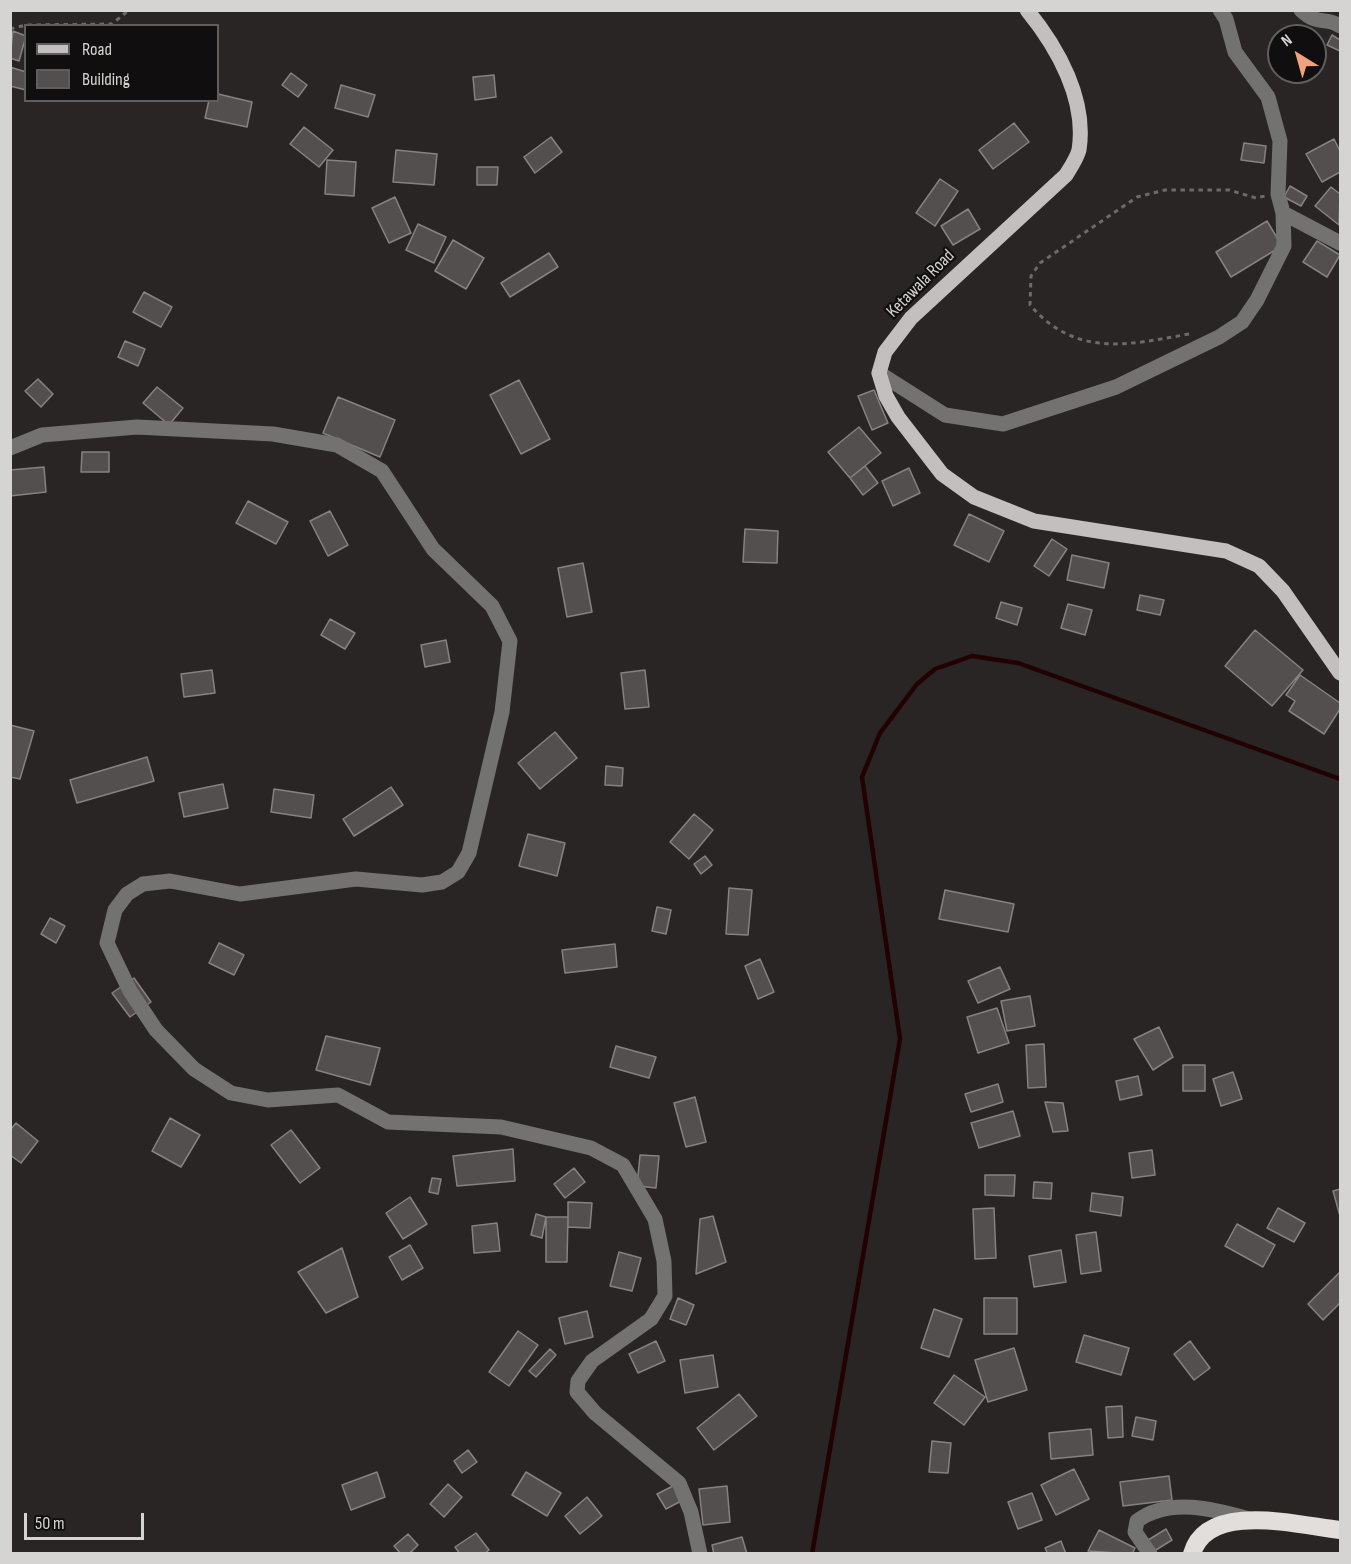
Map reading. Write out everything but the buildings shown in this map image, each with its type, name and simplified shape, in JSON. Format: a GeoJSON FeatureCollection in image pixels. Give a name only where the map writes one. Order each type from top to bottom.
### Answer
{"type":"FeatureCollection","features":[{"type":"Feature","properties":{"kind":"highway"},"geometry":{"type":"LineString","coordinates":[[1192,1554],[1197,1541],[1211,1528],[1249,1519],[1341,1530]]}},
{"type":"Feature","properties":{"kind":"main road","name":"Ketawala Road"},"geometry":{"type":"LineString","coordinates":[[879,373],[885,352],[911,318],[1066,175],[1079,153],[1081,123],[1071,84],[1046,33],[1028,10]]}},
{"type":"Feature","properties":{"kind":"main road"},"geometry":{"type":"LineString","coordinates":[[879,373],[886,396],[898,417],[942,474],[974,497],[1034,521],[1226,551],[1245,557],[1259,566],[1278,585],[1341,673]]}},
{"type":"Feature","properties":{"kind":"street"},"geometry":{"type":"LineString","coordinates":[[879,373],[945,415],[1003,424],[1116,387],[1219,337],[1242,322],[1257,300],[1284,246],[1283,213],[1278,194],[1280,141],[1268,97],[1235,52],[1226,20],[1220,10]]}},
{"type":"Feature","properties":{"kind":"street"},"geometry":{"type":"LineString","coordinates":[[1301,10],[1312,21],[1336,23],[1341,26]]}},
{"type":"Feature","properties":{"kind":"street"},"geometry":{"type":"LineString","coordinates":[[1283,213],[1341,243]]}},
{"type":"Feature","properties":{"kind":"street"},"geometry":{"type":"LineString","coordinates":[[10,448],[42,435],[137,428],[273,435],[337,445],[382,471],[433,549],[492,606],[510,641],[502,712],[469,853],[458,872],[442,882],[422,885],[356,879],[240,894],[170,881],[143,884],[127,894],[115,910],[108,943],[130,991],[156,1030],[194,1069],[231,1093],[268,1100],[338,1095],[388,1122],[501,1127],[591,1148],[624,1165],[655,1219],[664,1261],[665,1296],[651,1319],[592,1361],[578,1381],[577,1392],[595,1413],[679,1483],[691,1512],[700,1554]]}},
{"type":"Feature","properties":{"kind":"street"},"geometry":{"type":"LineString","coordinates":[[1150,1554],[1135,1532],[1137,1521],[1148,1512],[1203,1506],[1249,1519]]}},
{"type":"Feature","properties":{"kind":"path"},"geometry":{"type":"LineString","coordinates":[[112,24],[129,10]]}},
{"type":"Feature","properties":{"kind":"path"},"geometry":{"type":"LineString","coordinates":[[1192,333],[1125,345],[1097,344],[1057,330],[1030,305],[1030,276],[1040,263],[1137,197],[1165,190],[1229,190],[1256,198],[1278,194]]}},
{"type":"Feature","properties":{"kind":"waterway"},"geometry":{"type":"LineString","coordinates":[[812,1554],[900,1039],[862,777],[880,733],[917,684],[935,669],[972,656],[1018,663],[1340,779]]}}]}
